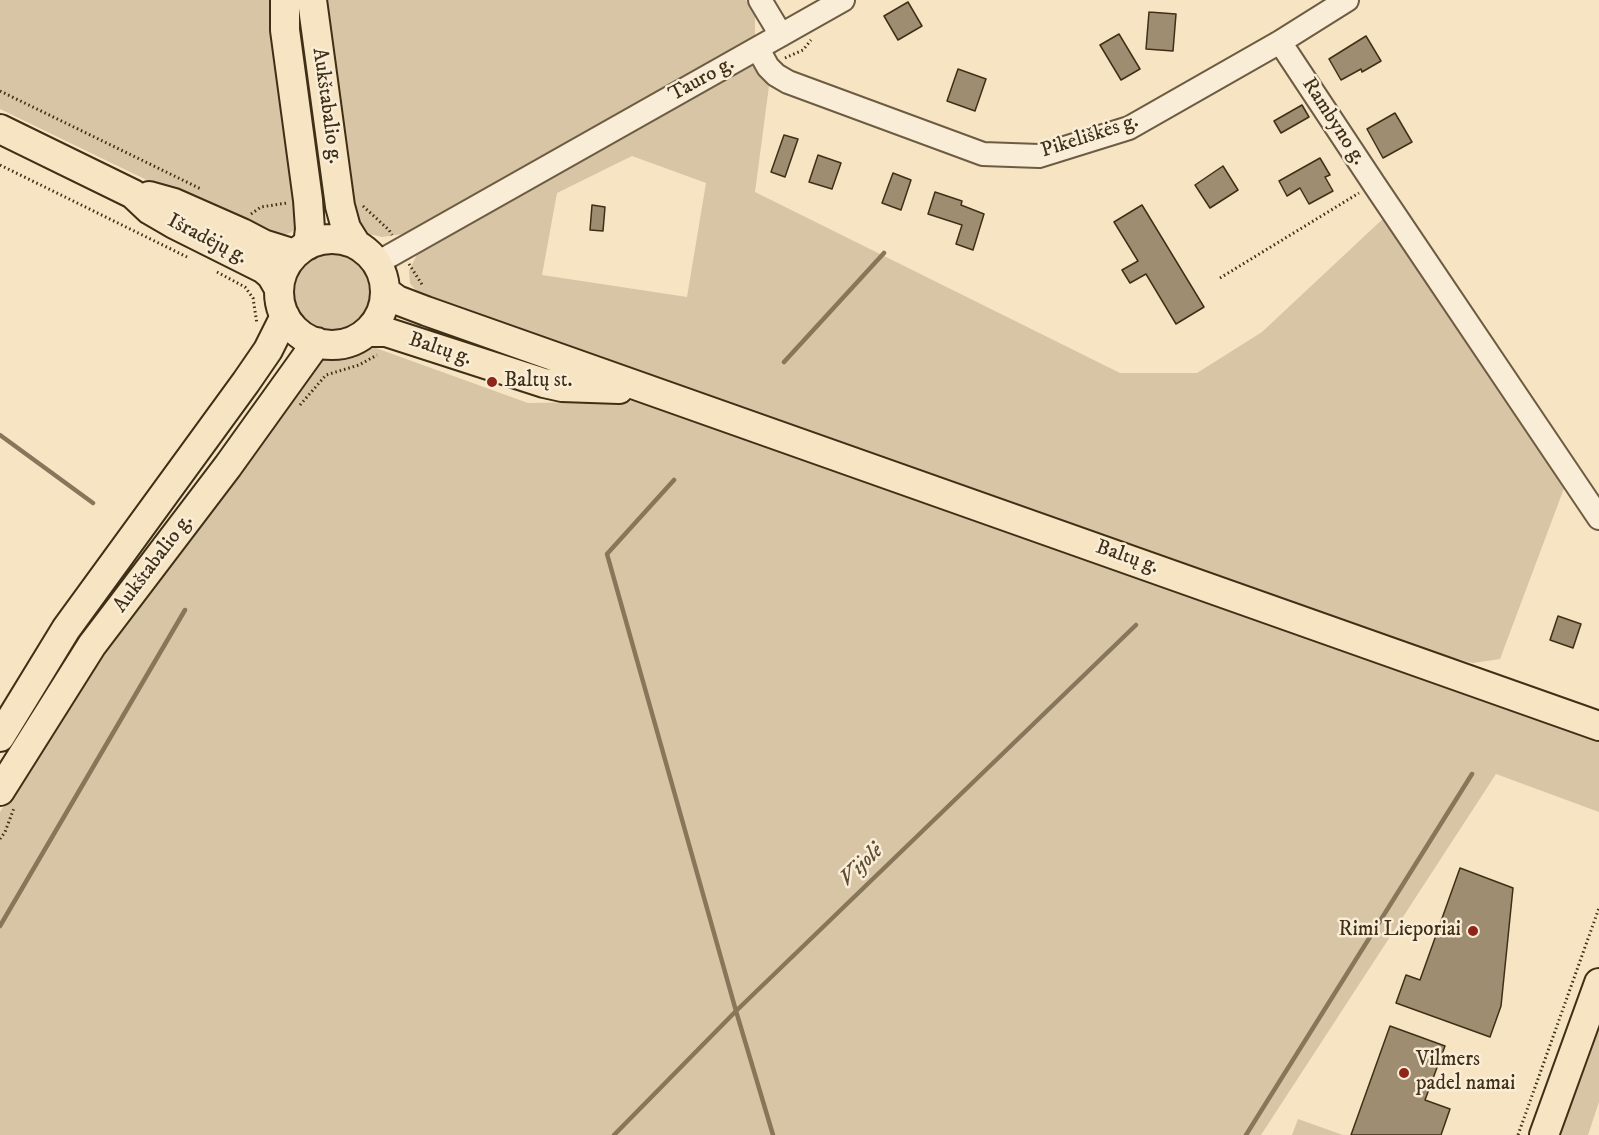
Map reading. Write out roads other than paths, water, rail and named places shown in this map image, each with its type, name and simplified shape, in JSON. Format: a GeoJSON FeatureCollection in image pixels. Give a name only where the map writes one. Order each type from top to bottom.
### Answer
{"type":"FeatureCollection","features":[{"type":"Feature","properties":{"kind":"main road","name":"Aukštabalio g."},"geometry":{"type":"LineString","coordinates":[[285,0],[285,30],[310,229],[301,249]]}},
{"type":"Feature","properties":{"kind":"main road","name":"Aukštabalio g."},"geometry":{"type":"LineString","coordinates":[[312,0],[340,206],[346,228],[356,244]]}},
{"type":"Feature","properties":{"kind":"main road","name":"Išradėjų g."},"geometry":{"type":"LineString","coordinates":[[0,129],[133,194],[158,215],[264,269],[279,288]]}},
{"type":"Feature","properties":{"kind":"main road","name":"Išradėjų g."},"geometry":{"type":"LineString","coordinates":[[133,194],[154,196],[174,203],[263,244],[301,249]]}},
{"type":"Feature","properties":{"kind":"main road"},"geometry":{"type":"LineString","coordinates":[[324,239],[340,239],[356,244],[368,252],[377,263],[384,282],[383,306],[377,320],[375,342],[352,341],[335,345],[304,337],[285,316],[280,300],[281,274],[301,249],[324,239]]}},
{"type":"Feature","properties":{"kind":"main road","name":"Baltų g."},"geometry":{"type":"LineString","coordinates":[[385,291],[397,300],[416,308],[1599,726]]}},
{"type":"Feature","properties":{"kind":"main road","name":"Aukštabalio g."},"geometry":{"type":"LineString","coordinates":[[0,737],[66,629],[263,358],[285,316]]}},
{"type":"Feature","properties":{"kind":"main road","name":"Baltų g."},"geometry":{"type":"LineString","coordinates":[[375,342],[386,332],[544,383],[562,387],[654,392]]}},
{"type":"Feature","properties":{"kind":"main road","name":"Aukštabalio g."},"geometry":{"type":"LineString","coordinates":[[0,791],[92,645],[228,466],[317,342]]}},
{"type":"Feature","properties":{"kind":"main road"},"geometry":{"type":"LineString","coordinates":[[1544,1135],[1599,983]]}},
{"type":"Feature","properties":{"kind":"street"},"geometry":{"type":"LineString","coordinates":[[760,0],[781,35]]}},
{"type":"Feature","properties":{"kind":"street","name":"Tauro g."},"geometry":{"type":"LineString","coordinates":[[377,263],[843,0]]}},
{"type":"Feature","properties":{"kind":"street","name":"Pikeliškės g."},"geometry":{"type":"LineString","coordinates":[[758,49],[768,67],[776,75],[789,82],[983,154],[1040,156],[1130,128],[1280,42],[1347,0]]}},
{"type":"Feature","properties":{"kind":"street","name":"Rambyno g."},"geometry":{"type":"LineString","coordinates":[[1280,42],[1599,518]]}},
{"type":"Feature","properties":{"kind":"waterway"},"geometry":{"type":"LineString","coordinates":[[784,362],[884,253]]}},
{"type":"Feature","properties":{"kind":"waterway"},"geometry":{"type":"LineString","coordinates":[[0,435],[93,503]]}},
{"type":"Feature","properties":{"kind":"waterway"},"geometry":{"type":"LineString","coordinates":[[674,480],[607,554],[773,1135]]}},
{"type":"Feature","properties":{"kind":"waterway"},"geometry":{"type":"LineString","coordinates":[[0,926],[185,610]]}},
{"type":"Feature","properties":{"kind":"waterway","name":"Vijolė"},"geometry":{"type":"LineString","coordinates":[[614,1135],[736,1011],[1136,625]]}},
{"type":"Feature","properties":{"kind":"waterway"},"geometry":{"type":"LineString","coordinates":[[1246,1135],[1472,774]]}},
{"type":"Feature","properties":{"kind":"place","name":"Baltų st."},"geometry":{"type":"Point","coordinates":[492,382]}},
{"type":"Feature","properties":{"kind":"place","name":"Rimi Lieporiai"},"geometry":{"type":"Point","coordinates":[1473,931]}},
{"type":"Feature","properties":{"kind":"place","name":"Vilmers padel namai"},"geometry":{"type":"Point","coordinates":[1404,1073]}}]}
